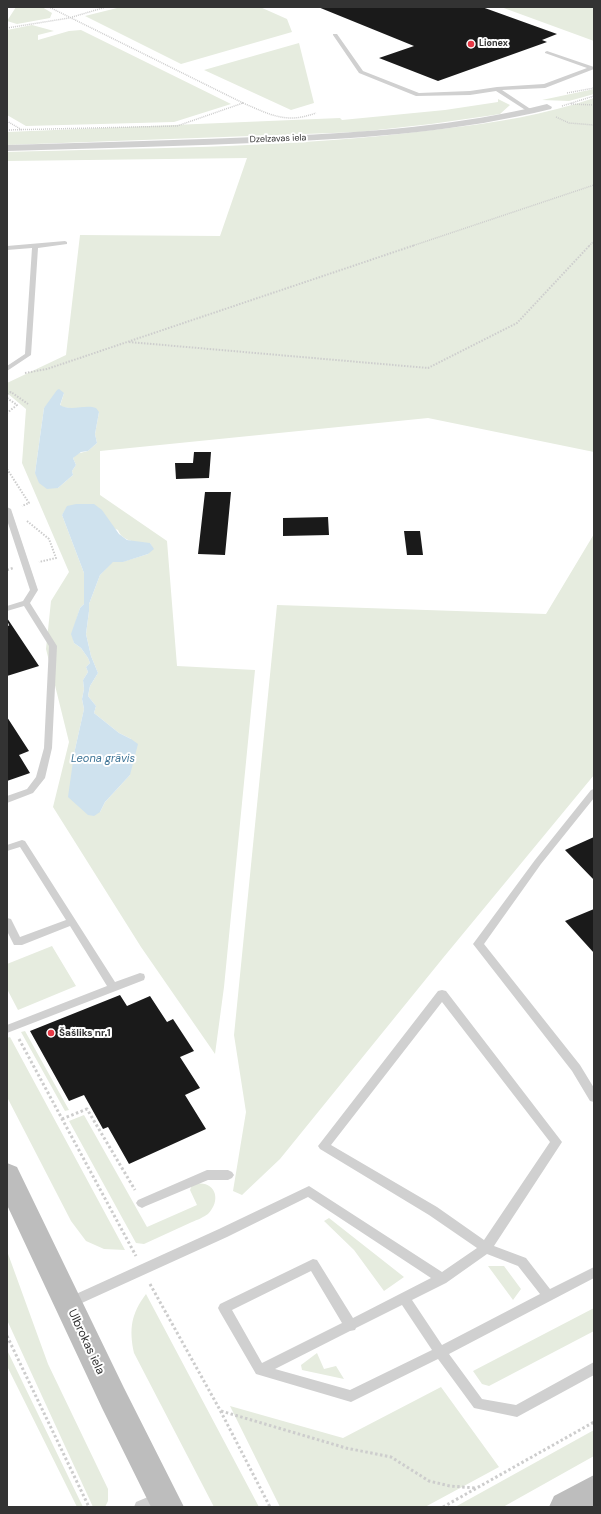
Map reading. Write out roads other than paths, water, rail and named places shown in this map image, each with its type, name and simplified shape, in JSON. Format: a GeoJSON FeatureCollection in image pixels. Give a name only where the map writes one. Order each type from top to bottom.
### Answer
{"type":"FeatureCollection","features":[{"type":"Feature","properties":{"kind":"main road","name":"Ulbrokas iela"},"geometry":{"type":"LineString","coordinates":[[7,1175],[113,1398],[157,1504]]}},
{"type":"Feature","properties":{"kind":"main road"},"geometry":{"type":"LineString","coordinates":[[564,1507],[594,1491]]}},
{"type":"Feature","properties":{"kind":"street","name":"Dzelzavas iela"},"geometry":{"type":"LineString","coordinates":[[7,148],[328,137],[448,125],[547,107]]}},
{"type":"Feature","properties":{"kind":"lane"},"geometry":{"type":"LineString","coordinates":[[335,35],[361,72],[418,95],[470,93],[497,89],[546,86],[592,68],[547,52]]}},
{"type":"Feature","properties":{"kind":"lane"},"geometry":{"type":"LineString","coordinates":[[497,89],[530,111]]}},
{"type":"Feature","properties":{"kind":"lane"},"geometry":{"type":"LineString","coordinates":[[7,248],[65,243]]}},
{"type":"Feature","properties":{"kind":"lane"},"geometry":{"type":"LineString","coordinates":[[7,369],[28,356],[35,246]]}},
{"type":"Feature","properties":{"kind":"lane"},"geometry":{"type":"LineString","coordinates":[[7,509],[34,590],[26,602],[7,609]]}},
{"type":"Feature","properties":{"kind":"lane"},"geometry":{"type":"LineString","coordinates":[[7,800],[30,791],[40,778],[48,748],[53,646],[26,602]]}},
{"type":"Feature","properties":{"kind":"lane"},"geometry":{"type":"LineString","coordinates":[[594,792],[538,862],[478,944],[576,1068],[594,1098]]}},
{"type":"Feature","properties":{"kind":"lane"},"geometry":{"type":"LineString","coordinates":[[7,848],[22,843],[113,987]]}},
{"type":"Feature","properties":{"kind":"lane"},"geometry":{"type":"LineString","coordinates":[[7,922],[18,942],[71,922]]}},
{"type":"Feature","properties":{"kind":"lane"},"geometry":{"type":"LineString","coordinates":[[7,1029],[140,977]]}},
{"type":"Feature","properties":{"kind":"lane"},"geometry":{"type":"LineString","coordinates":[[260,1370],[351,1326],[442,1278],[486,1248],[556,1142],[442,994],[324,1146],[434,1211],[486,1248],[522,1262],[549,1296]]}},
{"type":"Feature","properties":{"kind":"lane"},"geometry":{"type":"LineString","coordinates":[[142,1203],[207,1174],[228,1175]]}},
{"type":"Feature","properties":{"kind":"lane"},"geometry":{"type":"LineString","coordinates":[[68,1303],[223,1233],[309,1191],[442,1278]]}},
{"type":"Feature","properties":{"kind":"lane"},"geometry":{"type":"LineString","coordinates":[[351,1326],[313,1264],[224,1308],[260,1370],[351,1396],[440,1352],[594,1272]]}},
{"type":"Feature","properties":{"kind":"lane"},"geometry":{"type":"LineString","coordinates":[[404,1298],[440,1352],[478,1404],[517,1411],[594,1368]]}},
{"type":"Feature","properties":{"kind":"water"},"geometry":{"type":"Polygon","coordinates":[[[59,389],[64,393],[60,405],[69,408],[92,407],[96,408],[99,412],[95,434],[97,443],[88,451],[81,452],[73,458],[76,465],[72,471],[73,475],[58,488],[47,489],[39,483],[35,473],[44,408],[59,389]]]}},
{"type":"Feature","properties":{"kind":"water","name":"Leona grāvis"},"geometry":{"type":"Polygon","coordinates":[[[76,504],[94,504],[102,510],[119,534],[127,540],[150,543],[154,549],[148,554],[123,562],[113,562],[100,575],[89,604],[86,634],[91,656],[98,673],[90,686],[88,696],[96,706],[94,713],[119,733],[138,744],[130,775],[105,802],[100,812],[94,816],[88,815],[68,797],[74,754],[84,709],[82,699],[84,689],[83,680],[88,672],[86,667],[90,663],[81,648],[74,643],[71,634],[80,608],[84,604],[84,573],[62,515],[67,506],[76,504]]]}},
{"type":"Feature","properties":{"kind":"place","name":"Lionex"},"geometry":{"type":"Point","coordinates":[471,44]}},
{"type":"Feature","properties":{"kind":"place","name":"Šašliks nr.1"},"geometry":{"type":"Point","coordinates":[51,1033]}}]}
